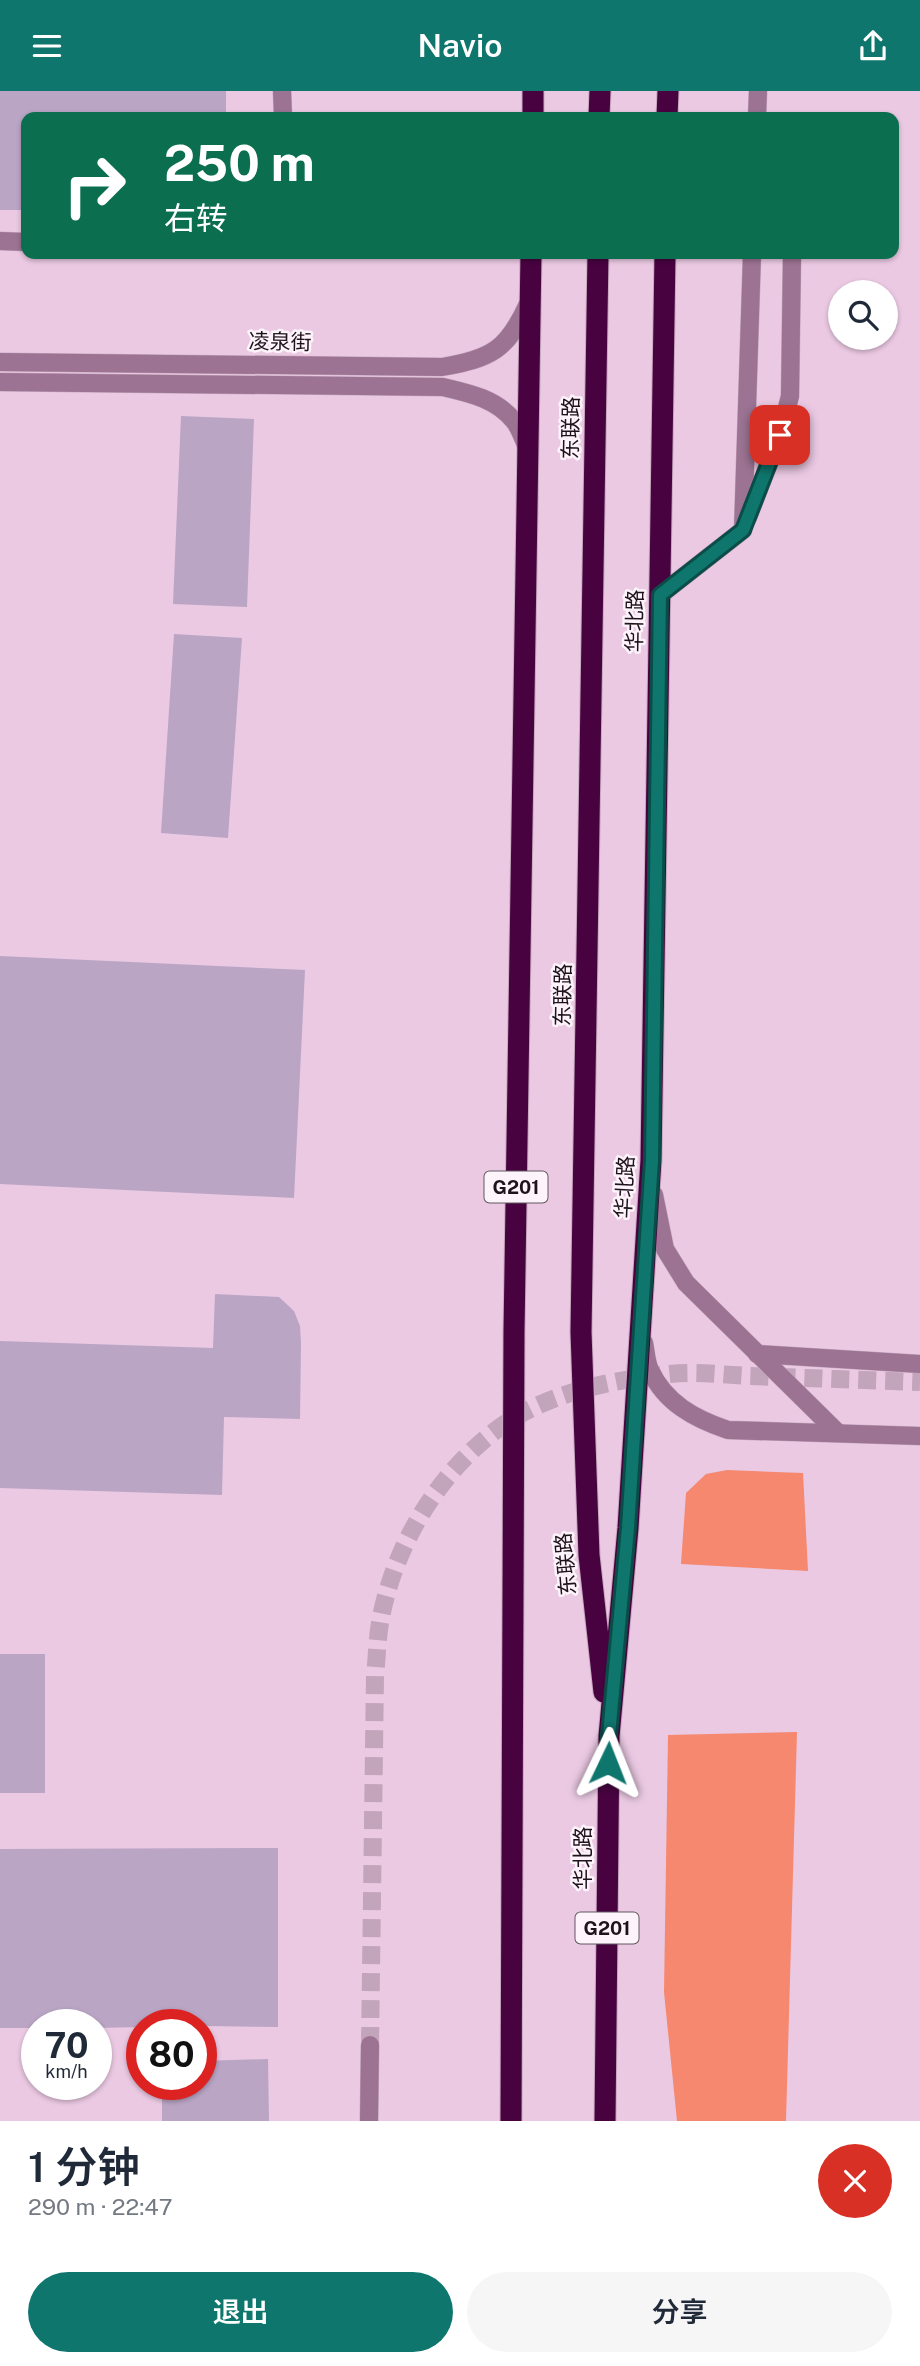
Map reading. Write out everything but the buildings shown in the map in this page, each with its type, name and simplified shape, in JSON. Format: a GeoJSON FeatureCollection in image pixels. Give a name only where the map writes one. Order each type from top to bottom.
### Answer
{"type":"FeatureCollection","features":[{"type":"Feature","properties":{"kind":"highway"},"geometry":{"type":"LineString","coordinates":[[533,91],[533,112]]}},
{"type":"Feature","properties":{"kind":"highway"},"geometry":{"type":"LineString","coordinates":[[600,91],[600,112]]}},
{"type":"Feature","properties":{"kind":"highway"},"geometry":{"type":"LineString","coordinates":[[667,112],[668,91]]}},
{"type":"Feature","properties":{"kind":"highway","name":"G201"},"geometry":{"type":"LineString","coordinates":[[510,2121],[514,1332],[531,259]]}},
{"type":"Feature","properties":{"kind":"highway","name":"东联路"},"geometry":{"type":"LineString","coordinates":[[598,259],[581,1332],[589,1555],[609,1735]]}},
{"type":"Feature","properties":{"kind":"highway","name":"华北路"},"geometry":{"type":"LineString","coordinates":[[605,2121],[609,1735],[628,1528],[652,1160],[665,259]]}},
{"type":"Feature","properties":{"kind":"street"},"geometry":{"type":"LineString","coordinates":[[282,91],[283,112]]}},
{"type":"Feature","properties":{"kind":"street"},"geometry":{"type":"LineString","coordinates":[[757,112],[758,91]]}},
{"type":"Feature","properties":{"kind":"street"},"geometry":{"type":"LineString","coordinates":[[0,241],[21,241]]}},
{"type":"Feature","properties":{"kind":"street"},"geometry":{"type":"LineString","coordinates":[[743,530],[752,259]]}},
{"type":"Feature","properties":{"kind":"street"},"geometry":{"type":"LineString","coordinates":[[660,595],[743,530],[780,435],[790,396],[792,259]]}},
{"type":"Feature","properties":{"kind":"street","name":"凌泉街"},"geometry":{"type":"LineString","coordinates":[[0,362],[442,367],[470,362],[496,350],[516,331],[530,300]]}},
{"type":"Feature","properties":{"kind":"street","name":"凌泉街"},"geometry":{"type":"LineString","coordinates":[[0,382],[443,387],[470,393],[497,405],[515,422],[527,447]]}},
{"type":"Feature","properties":{"kind":"street"},"geometry":{"type":"LineString","coordinates":[[652,1160],[656,1210],[666,1249],[686,1283],[838,1433]]}},
{"type":"Feature","properties":{"kind":"street"},"geometry":{"type":"LineString","coordinates":[[641,1330],[649,1369],[655,1379],[667,1397],[699,1420],[728,1430],[920,1436]]}},
{"type":"Feature","properties":{"kind":"street"},"geometry":{"type":"LineString","coordinates":[[757,1354],[920,1364]]}},
{"type":"Feature","properties":{"kind":"street"},"geometry":{"type":"LineString","coordinates":[[369,2121],[370,2045]]}},
{"type":"Feature","properties":{"kind":"shaded area"},"geometry":{"type":"Polygon","coordinates":[[[727,1470],[803,1473],[808,1571],[681,1564],[686,1493],[706,1474],[727,1470]]]}},
{"type":"Feature","properties":{"kind":"shaded area"},"geometry":{"type":"Polygon","coordinates":[[[797,1732],[786,2121],[677,2121],[664,1992],[668,1735],[797,1732]]]}},
{"type":"Feature","properties":{"kind":"tunnel"},"geometry":{"type":"LineString","coordinates":[[370,2045],[375,1676],[379,1629],[397,1562],[427,1505],[446,1479],[491,1434],[517,1416],[553,1399],[611,1383],[690,1373],[920,1382]]}},
{"type":"Feature","properties":{"kind":"route"},"geometry":{"type":"LineString","coordinates":[[608,1763],[628,1528],[652,1160],[660,595],[743,530],[780,435]]}}]}
